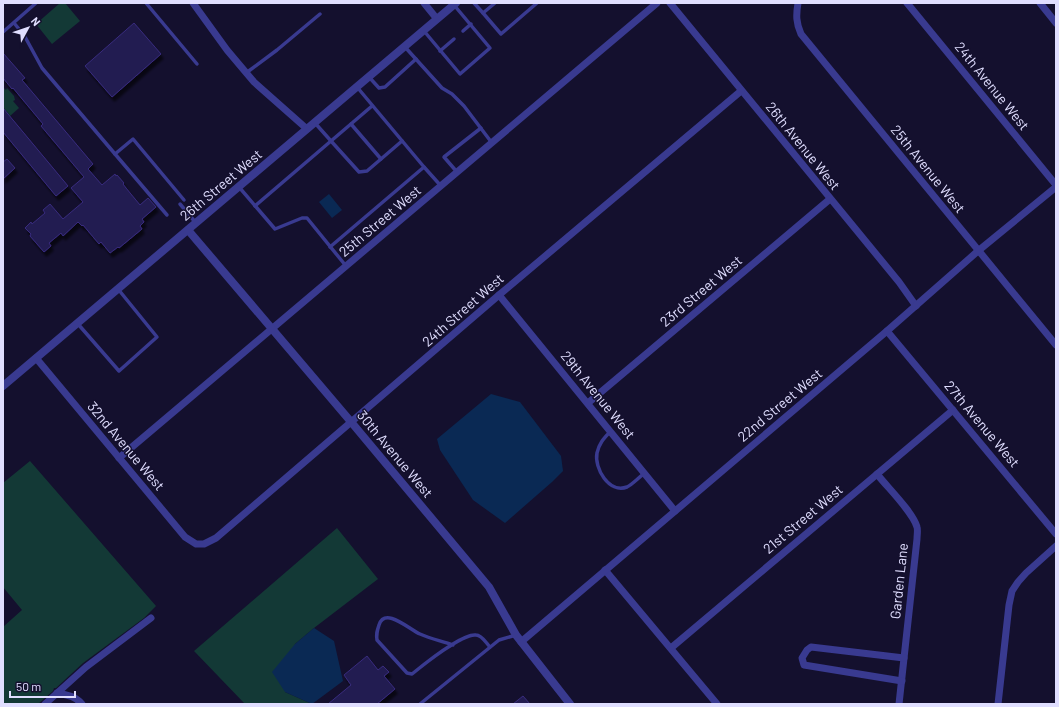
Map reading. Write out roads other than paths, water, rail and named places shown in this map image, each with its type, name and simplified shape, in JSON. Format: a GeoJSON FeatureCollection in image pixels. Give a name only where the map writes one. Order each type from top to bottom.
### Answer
{"type":"FeatureCollection","features":[{"type":"Feature","properties":{"kind":"street"},"geometry":{"type":"LineString","coordinates":[[192,3],[246,73],[307,129]]}},
{"type":"Feature","properties":{"kind":"street"},"geometry":{"type":"LineString","coordinates":[[424,3],[437,19]]}},
{"type":"Feature","properties":{"kind":"street","name":"25th Street West"},"geometry":{"type":"LineString","coordinates":[[119,458],[657,3]]}},
{"type":"Feature","properties":{"kind":"street","name":"26th Avenue West"},"geometry":{"type":"LineString","coordinates":[[670,3],[899,282],[916,306]]}},
{"type":"Feature","properties":{"kind":"street","name":"25th Avenue West"},"geometry":{"type":"LineString","coordinates":[[798,3],[796,18],[797,27],[801,34],[1056,345]]}},
{"type":"Feature","properties":{"kind":"street"},"geometry":{"type":"LineString","coordinates":[[1040,3],[1056,23]]}},
{"type":"Feature","properties":{"kind":"street","name":"26th Street West"},"geometry":{"type":"LineString","coordinates":[[3,386],[455,4]]}},
{"type":"Feature","properties":{"kind":"street","name":"24th Avenue West"},"geometry":{"type":"LineString","coordinates":[[908,4],[1056,186]]}},
{"type":"Feature","properties":{"kind":"street","name":"24th Street West"},"geometry":{"type":"LineString","coordinates":[[200,545],[208,543],[216,538],[352,423],[499,295],[741,91]]}},
{"type":"Feature","properties":{"kind":"street","name":"22nd Street West"},"geometry":{"type":"LineString","coordinates":[[518,639],[605,570],[1056,186]]}},
{"type":"Feature","properties":{"kind":"street","name":"23rd Street West"},"geometry":{"type":"LineString","coordinates":[[588,403],[830,199]]}},
{"type":"Feature","properties":{"kind":"street","name":"30th Avenue West"},"geometry":{"type":"LineString","coordinates":[[188,230],[489,587],[518,639],[570,704]]}},
{"type":"Feature","properties":{"kind":"street","name":"29th Avenue West"},"geometry":{"type":"LineString","coordinates":[[499,295],[675,511]]}},
{"type":"Feature","properties":{"kind":"street","name":"27th Avenue West"},"geometry":{"type":"LineString","coordinates":[[887,331],[1056,534]]}},
{"type":"Feature","properties":{"kind":"street","name":"32nd Avenue West"},"geometry":{"type":"LineString","coordinates":[[36,358],[185,537],[192,543],[200,545]]}},
{"type":"Feature","properties":{"kind":"street","name":"21st Street West"},"geometry":{"type":"LineString","coordinates":[[671,648],[953,410]]}},
{"type":"Feature","properties":{"kind":"street","name":"Garden Lane"},"geometry":{"type":"LineString","coordinates":[[877,474],[906,508],[917,527],[917,539],[899,704]]}},
{"type":"Feature","properties":{"kind":"street"},"geometry":{"type":"LineString","coordinates":[[998,704],[1009,605],[1012,591],[1026,573],[1056,546]]}},
{"type":"Feature","properties":{"kind":"street"},"geometry":{"type":"LineString","coordinates":[[605,570],[718,704]]}},
{"type":"Feature","properties":{"kind":"street"},"geometry":{"type":"LineString","coordinates":[[45,704],[86,667],[151,618]]}},
{"type":"Feature","properties":{"kind":"street"},"geometry":{"type":"LineString","coordinates":[[902,681],[804,665],[802,658],[811,647],[904,658]]}},
{"type":"Feature","properties":{"kind":"street"},"geometry":{"type":"LineString","coordinates":[[57,693],[71,696],[82,704]]}},
{"type":"Feature","properties":{"kind":"lane"},"geometry":{"type":"LineString","coordinates":[[3,32],[36,3]]}},
{"type":"Feature","properties":{"kind":"lane"},"geometry":{"type":"LineString","coordinates":[[146,3],[197,64]]}},
{"type":"Feature","properties":{"kind":"lane"},"geometry":{"type":"LineString","coordinates":[[474,3],[501,34],[537,3]]}},
{"type":"Feature","properties":{"kind":"lane"},"geometry":{"type":"LineString","coordinates":[[483,13],[495,3]]}},
{"type":"Feature","properties":{"kind":"lane"},"geometry":{"type":"LineString","coordinates":[[424,31],[460,74],[490,48],[455,4]]}},
{"type":"Feature","properties":{"kind":"lane"},"geometry":{"type":"LineString","coordinates":[[246,73],[277,50],[320,14]]}},
{"type":"Feature","properties":{"kind":"lane"},"geometry":{"type":"LineString","coordinates":[[14,23],[24,35],[42,68],[167,215]]}},
{"type":"Feature","properties":{"kind":"lane"},"geometry":{"type":"LineString","coordinates":[[463,31],[471,24]]}},
{"type":"Feature","properties":{"kind":"lane"},"geometry":{"type":"LineString","coordinates":[[440,51],[454,39]]}},
{"type":"Feature","properties":{"kind":"lane"},"geometry":{"type":"LineString","coordinates":[[405,47],[442,88],[452,94],[464,106],[492,143]]}},
{"type":"Feature","properties":{"kind":"lane"},"geometry":{"type":"LineString","coordinates":[[369,77],[379,88],[385,87],[416,60]]}},
{"type":"Feature","properties":{"kind":"lane"},"geometry":{"type":"LineString","coordinates":[[357,87],[441,186]]}},
{"type":"Feature","properties":{"kind":"lane"},"geometry":{"type":"LineString","coordinates":[[255,206],[372,106]]}},
{"type":"Feature","properties":{"kind":"lane"},"geometry":{"type":"LineString","coordinates":[[314,123],[359,172],[367,171],[402,141]]}},
{"type":"Feature","properties":{"kind":"lane"},"geometry":{"type":"LineString","coordinates":[[351,124],[381,159]]}},
{"type":"Feature","properties":{"kind":"lane"},"geometry":{"type":"LineString","coordinates":[[457,172],[444,157],[481,128]]}},
{"type":"Feature","properties":{"kind":"lane"},"geometry":{"type":"LineString","coordinates":[[115,154],[133,139],[184,200]]}},
{"type":"Feature","properties":{"kind":"lane"},"geometry":{"type":"LineString","coordinates":[[330,247],[424,167]]}},
{"type":"Feature","properties":{"kind":"lane"},"geometry":{"type":"LineString","coordinates":[[239,187],[275,228],[279,228],[302,218],[307,218],[346,266]]}},
{"type":"Feature","properties":{"kind":"lane"},"geometry":{"type":"LineString","coordinates":[[180,204],[196,224]]}},
{"type":"Feature","properties":{"kind":"lane"},"geometry":{"type":"LineString","coordinates":[[77,323],[119,371],[157,337],[118,289]]}},
{"type":"Feature","properties":{"kind":"lane"},"geometry":{"type":"LineString","coordinates":[[611,432],[601,441],[596,454],[598,467],[602,476],[609,483],[618,488],[627,487],[645,473]]}},
{"type":"Feature","properties":{"kind":"lane"},"geometry":{"type":"LineString","coordinates":[[453,645],[420,634],[391,618],[384,618],[380,622],[376,634],[377,640],[407,673],[412,674],[440,652],[475,634],[480,636],[490,647]]}},
{"type":"Feature","properties":{"kind":"lane"},"geometry":{"type":"LineString","coordinates":[[420,704],[499,640],[518,639]]}},
{"type":"Feature","properties":{"kind":"water"},"geometry":{"type":"Polygon","coordinates":[[[329,194],[342,210],[332,218],[319,202],[329,194]]]}},
{"type":"Feature","properties":{"kind":"water"},"geometry":{"type":"Polygon","coordinates":[[[491,394],[520,402],[561,456],[563,471],[505,523],[473,500],[440,450],[437,439],[491,394]]]}},
{"type":"Feature","properties":{"kind":"water"},"geometry":{"type":"Polygon","coordinates":[[[314,628],[334,641],[343,681],[312,704],[285,692],[272,672],[295,644],[314,628]]]}}]}
